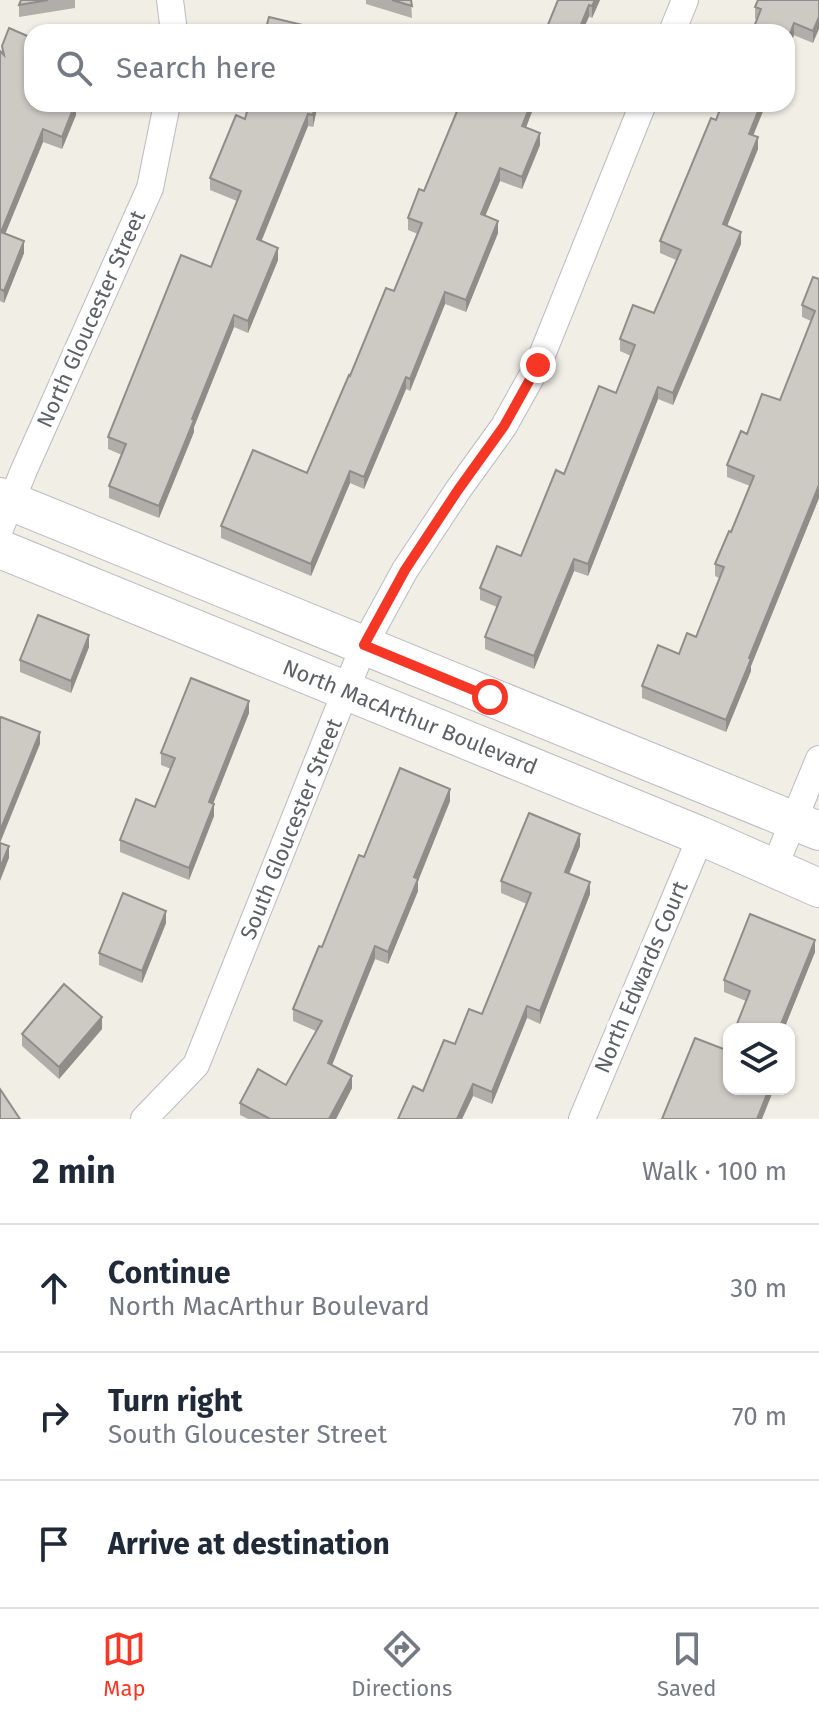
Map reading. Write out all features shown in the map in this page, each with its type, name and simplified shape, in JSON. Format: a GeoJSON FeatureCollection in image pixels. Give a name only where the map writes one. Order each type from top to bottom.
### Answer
{"type":"FeatureCollection","features":[{"type":"Feature","properties":{"kind":"main road"},"geometry":{"type":"LineString","coordinates":[[3,509],[364,645],[806,826]]}},
{"type":"Feature","properties":{"kind":"main road","name":"North MacArthur Boulevard"},"geometry":{"type":"LineString","coordinates":[[0,549],[701,836],[819,888]]}},
{"type":"Feature","properties":{"kind":"street"},"geometry":{"type":"LineString","coordinates":[[170,0],[173,24]]}},
{"type":"Feature","properties":{"kind":"street"},"geometry":{"type":"LineString","coordinates":[[675,24],[685,0]]}},
{"type":"Feature","properties":{"kind":"street","name":"North Gloucester Street"},"geometry":{"type":"LineString","coordinates":[[3,509],[150,188],[165,112]]}},
{"type":"Feature","properties":{"kind":"street","name":"South Gloucester Street"},"geometry":{"type":"LineString","coordinates":[[144,1119],[196,1065],[364,645],[405,570],[504,426],[538,365],[640,112]]}},
{"type":"Feature","properties":{"kind":"street"},"geometry":{"type":"LineString","coordinates":[[774,868],[806,826],[819,759]]}},
{"type":"Feature","properties":{"kind":"street","name":"North Edwards Court"},"geometry":{"type":"LineString","coordinates":[[582,1119],[701,836]]}},
{"type":"Feature","properties":{"kind":"building"},"geometry":{"type":"Polygon","coordinates":[[[21,0],[48,0],[19,5],[21,0]]]}},
{"type":"Feature","properties":{"kind":"building"},"geometry":{"type":"Polygon","coordinates":[[[392,0],[411,0],[412,6],[392,0]]]}},
{"type":"Feature","properties":{"kind":"building"},"geometry":{"type":"Polygon","coordinates":[[[558,0],[595,0],[592,6],[589,5],[581,24],[548,24],[558,0]]]}},
{"type":"Feature","properties":{"kind":"building"},"geometry":{"type":"Polygon","coordinates":[[[758,0],[819,0],[819,17],[813,31],[794,23],[755,24],[761,9],[755,7],[758,0]]]}},
{"type":"Feature","properties":{"kind":"building"},"geometry":{"type":"Polygon","coordinates":[[[269,17],[298,24],[267,24],[269,17]]]}},
{"type":"Feature","properties":{"kind":"building"},"geometry":{"type":"Polygon","coordinates":[[[9,28],[24,35],[24,112],[72,112],[62,137],[43,129],[1,232],[24,241],[4,291],[0,289],[2,46],[9,28]]]}},
{"type":"Feature","properties":{"kind":"building"},"geometry":{"type":"Polygon","coordinates":[[[247,112],[314,112],[313,115],[308,114],[257,239],[278,248],[248,321],[234,315],[159,506],[109,486],[126,444],[108,437],[181,255],[211,267],[241,191],[210,178],[236,115],[245,119],[247,112]]]}},
{"type":"Feature","properties":{"kind":"building"},"geometry":{"type":"Polygon","coordinates":[[[457,112],[528,112],[522,126],[540,133],[522,177],[500,168],[481,214],[498,221],[466,300],[445,292],[410,379],[406,377],[364,477],[350,471],[311,564],[221,526],[253,450],[307,473],[386,288],[394,291],[422,223],[408,218],[419,189],[424,191],[457,112]]]}},
{"type":"Feature","properties":{"kind":"building"},"geometry":{"type":"Polygon","coordinates":[[[719,112],[758,112],[749,134],[758,137],[723,224],[741,232],[673,393],[658,387],[588,564],[574,559],[534,656],[485,637],[501,597],[480,588],[497,546],[521,556],[556,470],[564,474],[599,386],[616,393],[635,345],[620,339],[633,305],[654,313],[681,250],[660,241],[711,118],[716,120],[719,112]]]}},
{"type":"Feature","properties":{"kind":"building"},"geometry":{"type":"Polygon","coordinates":[[[813,277],[819,279],[819,485],[726,720],[642,686],[658,645],[679,654],[687,633],[696,637],[724,567],[715,564],[754,476],[727,465],[741,431],[747,434],[762,394],[780,400],[815,311],[802,305],[813,277]]]}},
{"type":"Feature","properties":{"kind":"building"},"geometry":{"type":"Polygon","coordinates":[[[38,615],[89,635],[71,681],[20,660],[38,615]]]}},
{"type":"Feature","properties":{"kind":"building"},"geometry":{"type":"Polygon","coordinates":[[[191,678],[249,701],[209,802],[214,804],[189,868],[120,840],[136,799],[155,807],[175,758],[161,753],[191,678]]]}},
{"type":"Feature","properties":{"kind":"building"},"geometry":{"type":"Polygon","coordinates":[[[0,719],[40,732],[0,831],[0,719]]]}},
{"type":"Feature","properties":{"kind":"building"},"geometry":{"type":"Polygon","coordinates":[[[400,768],[450,789],[388,952],[375,946],[328,1063],[352,1076],[329,1119],[270,1119],[240,1103],[258,1069],[286,1085],[322,1021],[293,1009],[359,855],[364,857],[400,768]]]}},
{"type":"Feature","properties":{"kind":"building"},"geometry":{"type":"Polygon","coordinates":[[[529,813],[580,834],[565,872],[590,882],[540,1011],[527,1006],[492,1092],[473,1084],[457,1119],[398,1119],[413,1086],[423,1091],[444,1040],[455,1044],[469,1009],[482,1014],[531,893],[501,881],[529,813]]]}},
{"type":"Feature","properties":{"kind":"building"},"geometry":{"type":"Polygon","coordinates":[[[0,843],[9,846],[0,868],[0,843]]]}},
{"type":"Feature","properties":{"kind":"building"},"geometry":{"type":"Polygon","coordinates":[[[123,893],[166,911],[142,971],[99,953],[123,893]]]}},
{"type":"Feature","properties":{"kind":"building"},"geometry":{"type":"Polygon","coordinates":[[[750,914],[815,940],[781,1023],[737,1023],[750,991],[724,980],[750,914]]]}},
{"type":"Feature","properties":{"kind":"building"},"geometry":{"type":"Polygon","coordinates":[[[64,984],[102,1017],[59,1067],[22,1034],[64,984]]]}},
{"type":"Feature","properties":{"kind":"building"},"geometry":{"type":"Polygon","coordinates":[[[695,1038],[723,1049],[723,1095],[767,1095],[757,1119],[662,1119],[695,1038]]]}},
{"type":"Feature","properties":{"kind":"building"},"geometry":{"type":"Polygon","coordinates":[[[0,1089],[20,1119],[0,1119],[0,1089]]]}},
{"type":"Feature","properties":{"kind":"route"},"geometry":{"type":"LineString","coordinates":[[490,697],[364,645],[405,570],[504,426],[538,365]]}}]}
